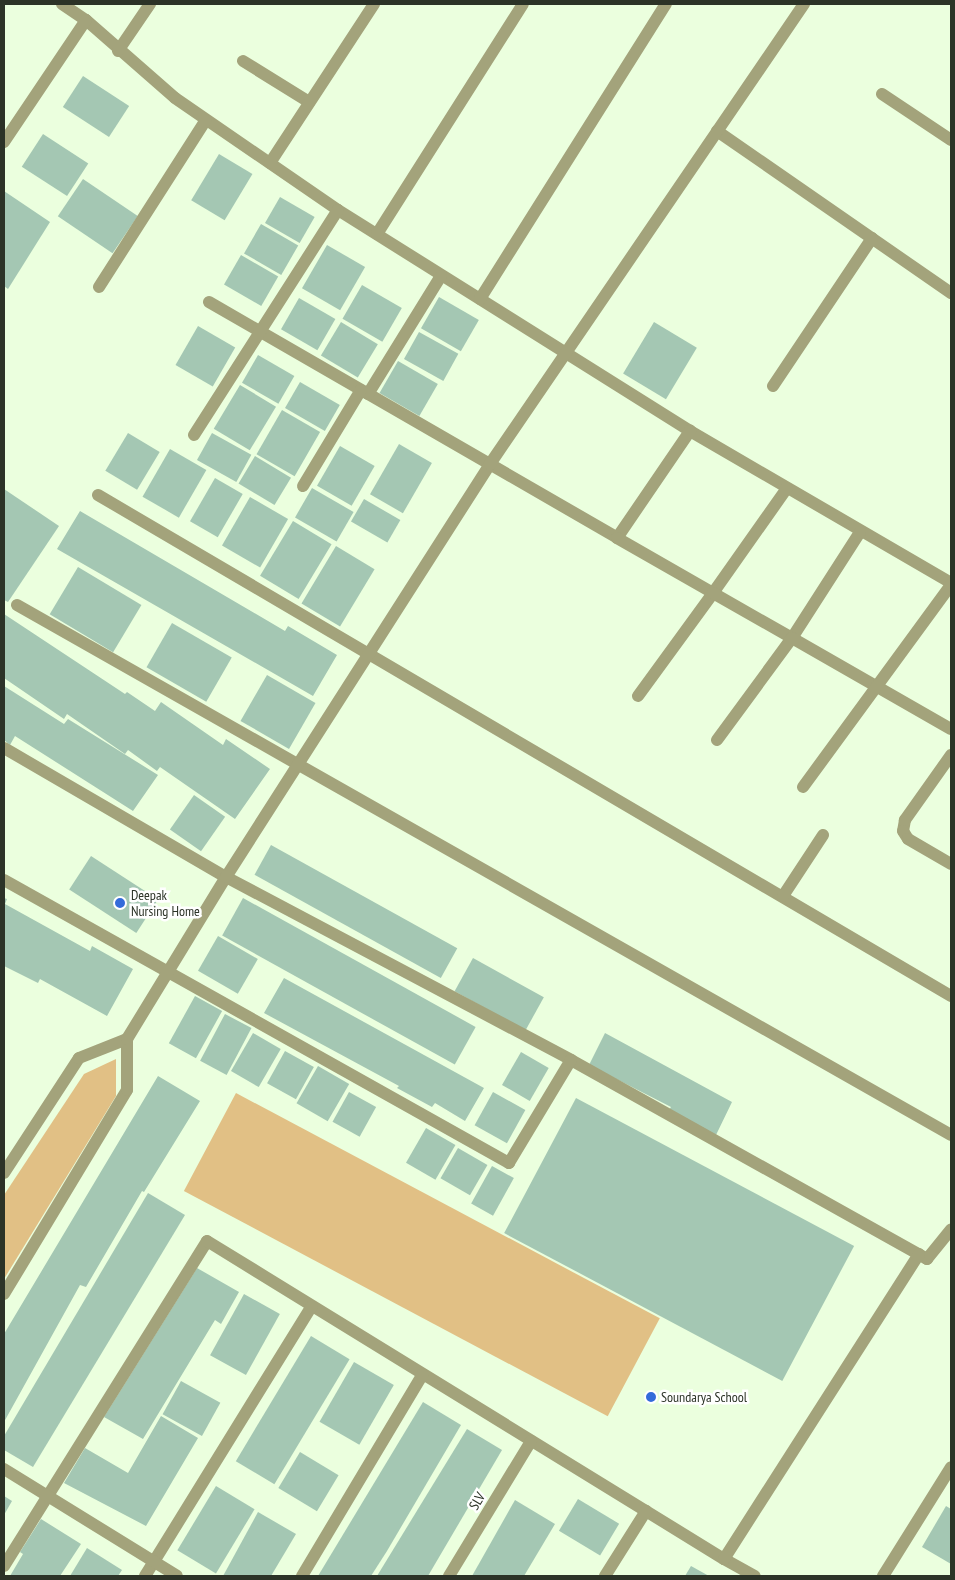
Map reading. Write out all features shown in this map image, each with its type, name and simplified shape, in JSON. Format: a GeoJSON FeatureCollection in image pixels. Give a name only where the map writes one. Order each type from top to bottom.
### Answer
{"type":"FeatureCollection","features":[{"type":"Feature","properties":{"kind":"street"},"geometry":{"type":"LineString","coordinates":[[62,4],[86,20],[118,51],[206,120],[338,210],[690,432],[951,584],[804,787]]}},
{"type":"Feature","properties":{"kind":"street"},"geometry":{"type":"LineString","coordinates":[[118,51],[150,4]]}},
{"type":"Feature","properties":{"kind":"street"},"geometry":{"type":"LineString","coordinates":[[270,163],[374,4]]}},
{"type":"Feature","properties":{"kind":"street"},"geometry":{"type":"LineString","coordinates":[[377,234],[523,4]]}},
{"type":"Feature","properties":{"kind":"street"},"geometry":{"type":"LineString","coordinates":[[480,299],[666,4]]}},
{"type":"Feature","properties":{"kind":"street"},"geometry":{"type":"LineString","coordinates":[[4,1294],[127,1090],[127,1039],[226,877],[299,767],[490,464],[804,4]]}},
{"type":"Feature","properties":{"kind":"street"},"geometry":{"type":"LineString","coordinates":[[4,142],[86,20]]}},
{"type":"Feature","properties":{"kind":"street"},"geometry":{"type":"LineString","coordinates":[[243,61],[309,102]]}},
{"type":"Feature","properties":{"kind":"street"},"geometry":{"type":"LineString","coordinates":[[882,94],[951,140]]}},
{"type":"Feature","properties":{"kind":"street"},"geometry":{"type":"LineString","coordinates":[[99,287],[206,120]]}},
{"type":"Feature","properties":{"kind":"street"},"geometry":{"type":"LineString","coordinates":[[717,131],[951,294]]}},
{"type":"Feature","properties":{"kind":"street"},"geometry":{"type":"LineString","coordinates":[[194,435],[338,210]]}},
{"type":"Feature","properties":{"kind":"street"},"geometry":{"type":"LineString","coordinates":[[773,386],[872,238]]}},
{"type":"Feature","properties":{"kind":"street"},"geometry":{"type":"LineString","coordinates":[[303,486],[441,276]]}},
{"type":"Feature","properties":{"kind":"street"},"geometry":{"type":"LineString","coordinates":[[209,302],[951,729]]}},
{"type":"Feature","properties":{"kind":"street"},"geometry":{"type":"LineString","coordinates":[[617,538],[690,432]]}},
{"type":"Feature","properties":{"kind":"street"},"geometry":{"type":"LineString","coordinates":[[638,696],[787,488]]}},
{"type":"Feature","properties":{"kind":"street"},"geometry":{"type":"LineString","coordinates":[[98,495],[370,652],[951,996]]}},
{"type":"Feature","properties":{"kind":"street"},"geometry":{"type":"LineString","coordinates":[[717,740],[792,638],[860,532]]}},
{"type":"Feature","properties":{"kind":"street"},"geometry":{"type":"LineString","coordinates":[[17,605],[299,767],[951,1135]]}},
{"type":"Feature","properties":{"kind":"street"},"geometry":{"type":"LineString","coordinates":[[4,748],[226,877],[571,1060],[927,1259],[951,1229]]}},
{"type":"Feature","properties":{"kind":"street"},"geometry":{"type":"LineString","coordinates":[[951,755],[905,820],[903,831],[908,839],[951,864]]}},
{"type":"Feature","properties":{"kind":"street"},"geometry":{"type":"LineString","coordinates":[[783,896],[823,835]]}},
{"type":"Feature","properties":{"kind":"street"},"geometry":{"type":"LineString","coordinates":[[4,880],[169,970],[509,1162],[571,1060]]}},
{"type":"Feature","properties":{"kind":"street"},"geometry":{"type":"LineString","coordinates":[[4,1174],[79,1058],[127,1039]]}},
{"type":"Feature","properties":{"kind":"street"},"geometry":{"type":"LineString","coordinates":[[4,1566],[207,1241],[724,1559],[756,1576]]}},
{"type":"Feature","properties":{"kind":"street"},"geometry":{"type":"LineString","coordinates":[[724,1559],[919,1254]]}},
{"type":"Feature","properties":{"kind":"street"},"geometry":{"type":"LineString","coordinates":[[145,1576],[312,1306]]}},
{"type":"Feature","properties":{"kind":"street"},"geometry":{"type":"LineString","coordinates":[[302,1576],[423,1374]]}},
{"type":"Feature","properties":{"kind":"street","name":"SLV"},"geometry":{"type":"LineString","coordinates":[[448,1576],[530,1440]]}},
{"type":"Feature","properties":{"kind":"street"},"geometry":{"type":"LineString","coordinates":[[883,1576],[948,1481],[951,1467]]}},
{"type":"Feature","properties":{"kind":"street"},"geometry":{"type":"LineString","coordinates":[[4,1469],[176,1576]]}},
{"type":"Feature","properties":{"kind":"street"},"geometry":{"type":"LineString","coordinates":[[606,1576],[646,1510]]}},
{"type":"Feature","properties":{"kind":"shaded area"},"geometry":{"type":"Polygon","coordinates":[[[116,1059],[116,1096],[4,1279],[4,1195],[84,1074],[116,1059]]]}},
{"type":"Feature","properties":{"kind":"shaded area"},"geometry":{"type":"Polygon","coordinates":[[[236,1093],[660,1318],[608,1416],[184,1191],[236,1093]]]}},
{"type":"Feature","properties":{"kind":"building"},"geometry":{"type":"Polygon","coordinates":[[[83,76],[129,106],[109,137],[63,107],[83,76]]]}},
{"type":"Feature","properties":{"kind":"building"},"geometry":{"type":"Polygon","coordinates":[[[43,134],[88,163],[67,196],[22,167],[43,134]]]}},
{"type":"Feature","properties":{"kind":"building"},"geometry":{"type":"Polygon","coordinates":[[[219,154],[252,174],[225,220],[191,200],[219,154]]]}},
{"type":"Feature","properties":{"kind":"building"},"geometry":{"type":"Polygon","coordinates":[[[83,179],[138,216],[113,253],[58,216],[83,179]]]}},
{"type":"Feature","properties":{"kind":"building"},"geometry":{"type":"Polygon","coordinates":[[[4,191],[50,222],[8,289],[4,286],[4,191]]]}},
{"type":"Feature","properties":{"kind":"building"},"geometry":{"type":"Polygon","coordinates":[[[280,197],[315,217],[300,243],[265,223],[280,197]]]}},
{"type":"Feature","properties":{"kind":"building"},"geometry":{"type":"Polygon","coordinates":[[[261,224],[298,245],[281,275],[244,253],[261,224]]]}},
{"type":"Feature","properties":{"kind":"building"},"geometry":{"type":"Polygon","coordinates":[[[327,245],[365,267],[340,310],[302,288],[327,245]]]}},
{"type":"Feature","properties":{"kind":"building"},"geometry":{"type":"Polygon","coordinates":[[[241,255],[278,276],[261,306],[224,284],[241,255]]]}},
{"type":"Feature","properties":{"kind":"building"},"geometry":{"type":"Polygon","coordinates":[[[362,285],[402,308],[382,342],[342,319],[362,285]]]}},
{"type":"Feature","properties":{"kind":"building"},"geometry":{"type":"Polygon","coordinates":[[[439,297],[479,320],[461,351],[421,328],[439,297]]]}},
{"type":"Feature","properties":{"kind":"building"},"geometry":{"type":"Polygon","coordinates":[[[299,298],[335,319],[317,350],[281,329],[299,298]]]}},
{"type":"Feature","properties":{"kind":"building"},"geometry":{"type":"Polygon","coordinates":[[[341,322],[378,344],[358,378],[321,355],[341,322]]]}},
{"type":"Feature","properties":{"kind":"building"},"geometry":{"type":"Polygon","coordinates":[[[654,322],[697,348],[666,399],[623,373],[654,322]]]}},
{"type":"Feature","properties":{"kind":"building"},"geometry":{"type":"Polygon","coordinates":[[[198,326],[235,348],[213,386],[176,365],[198,326]]]}},
{"type":"Feature","properties":{"kind":"building"},"geometry":{"type":"Polygon","coordinates":[[[419,332],[458,354],[443,381],[404,359],[419,332]]]}},
{"type":"Feature","properties":{"kind":"building"},"geometry":{"type":"Polygon","coordinates":[[[258,355],[294,376],[278,404],[242,383],[258,355]]]}},
{"type":"Feature","properties":{"kind":"building"},"geometry":{"type":"Polygon","coordinates":[[[398,361],[438,384],[419,416],[380,393],[398,361]]]}},
{"type":"Feature","properties":{"kind":"building"},"geometry":{"type":"Polygon","coordinates":[[[300,382],[340,405],[325,431],[285,408],[300,382]]]}},
{"type":"Feature","properties":{"kind":"building"},"geometry":{"type":"Polygon","coordinates":[[[240,385],[276,407],[250,450],[214,429],[240,385]]]}},
{"type":"Feature","properties":{"kind":"building"},"geometry":{"type":"Polygon","coordinates":[[[282,410],[320,432],[295,476],[256,454],[282,410]]]}},
{"type":"Feature","properties":{"kind":"building"},"geometry":{"type":"Polygon","coordinates":[[[128,433],[160,452],[137,490],[105,471],[128,433]]]}},
{"type":"Feature","properties":{"kind":"building"},"geometry":{"type":"Polygon","coordinates":[[[212,433],[251,455],[236,482],[197,460],[212,433]]]}},
{"type":"Feature","properties":{"kind":"building"},"geometry":{"type":"Polygon","coordinates":[[[399,444],[432,463],[403,513],[370,494],[399,444]]]}},
{"type":"Feature","properties":{"kind":"building"},"geometry":{"type":"Polygon","coordinates":[[[340,446],[375,466],[352,506],[317,486],[340,446]]]}},
{"type":"Feature","properties":{"kind":"building"},"geometry":{"type":"Polygon","coordinates":[[[170,449],[206,470],[179,518],[142,497],[170,449]]]}},
{"type":"Feature","properties":{"kind":"building"},"geometry":{"type":"Polygon","coordinates":[[[255,456],[291,478],[275,505],[239,483],[255,456]]]}},
{"type":"Feature","properties":{"kind":"building"},"geometry":{"type":"Polygon","coordinates":[[[215,478],[243,494],[218,537],[190,521],[215,478]]]}},
{"type":"Feature","properties":{"kind":"building"},"geometry":{"type":"Polygon","coordinates":[[[312,488],[354,512],[337,541],[295,517],[312,488]]]}},
{"type":"Feature","properties":{"kind":"building"},"geometry":{"type":"Polygon","coordinates":[[[4,489],[59,526],[8,602],[4,600],[4,489]]]}},
{"type":"Feature","properties":{"kind":"building"},"geometry":{"type":"Polygon","coordinates":[[[250,497],[288,519],[260,567],[222,545],[250,497]]]}},
{"type":"Feature","properties":{"kind":"building"},"geometry":{"type":"Polygon","coordinates":[[[364,499],[400,520],[387,543],[351,522],[364,499]]]}},
{"type":"Feature","properties":{"kind":"building"},"geometry":{"type":"Polygon","coordinates":[[[80,511],[285,631],[288,626],[337,655],[313,696],[57,549],[80,511]]]}},
{"type":"Feature","properties":{"kind":"building"},"geometry":{"type":"Polygon","coordinates":[[[293,521],[332,544],[299,599],[260,576],[293,521]]]}},
{"type":"Feature","properties":{"kind":"building"},"geometry":{"type":"Polygon","coordinates":[[[336,546],[375,569],[340,627],[301,603],[336,546]]]}},
{"type":"Feature","properties":{"kind":"building"},"geometry":{"type":"Polygon","coordinates":[[[78,567],[141,605],[113,652],[50,614],[78,567]]]}},
{"type":"Feature","properties":{"kind":"building"},"geometry":{"type":"Polygon","coordinates":[[[4,614],[125,694],[127,692],[155,711],[161,702],[223,745],[226,739],[270,769],[235,819],[160,767],[157,771],[128,750],[125,754],[67,714],[64,719],[4,678],[4,614]]]}},
{"type":"Feature","properties":{"kind":"building"},"geometry":{"type":"Polygon","coordinates":[[[172,623],[232,658],[206,702],[147,667],[172,623]]]}},
{"type":"Feature","properties":{"kind":"building"},"geometry":{"type":"Polygon","coordinates":[[[267,675],[315,703],[289,749],[240,721],[267,675]]]}},
{"type":"Feature","properties":{"kind":"building"},"geometry":{"type":"Polygon","coordinates":[[[4,686],[64,724],[68,719],[158,775],[133,811],[15,736],[10,745],[4,740],[4,686]]]}},
{"type":"Feature","properties":{"kind":"building"},"geometry":{"type":"Polygon","coordinates":[[[194,795],[225,817],[201,851],[170,829],[194,795]]]}},
{"type":"Feature","properties":{"kind":"building"},"geometry":{"type":"Polygon","coordinates":[[[271,845],[457,948],[441,978],[255,875],[271,845]]]}},
{"type":"Feature","properties":{"kind":"building"},"geometry":{"type":"Polygon","coordinates":[[[91,856],[158,900],[136,933],[69,890],[91,856]]]}},
{"type":"Feature","properties":{"kind":"building"},"geometry":{"type":"Polygon","coordinates":[[[4,898],[7,899],[5,904],[90,951],[92,946],[133,969],[107,1016],[40,979],[38,983],[4,966],[4,898]]]}},
{"type":"Feature","properties":{"kind":"building"},"geometry":{"type":"Polygon","coordinates":[[[243,898],[476,1027],[455,1065],[222,936],[243,898]]]}},
{"type":"Feature","properties":{"kind":"building"},"geometry":{"type":"Polygon","coordinates":[[[218,936],[258,959],[238,994],[198,971],[218,936]]]}},
{"type":"Feature","properties":{"kind":"building"},"geometry":{"type":"Polygon","coordinates":[[[473,958],[544,997],[525,1031],[455,991],[473,958]]]}},
{"type":"Feature","properties":{"kind":"building"},"geometry":{"type":"Polygon","coordinates":[[[284,978],[484,1088],[465,1121],[435,1103],[432,1107],[397,1088],[399,1086],[264,1013],[284,978]]]}},
{"type":"Feature","properties":{"kind":"building"},"geometry":{"type":"Polygon","coordinates":[[[195,996],[222,1011],[196,1058],[169,1043],[195,996]]]}},
{"type":"Feature","properties":{"kind":"building"},"geometry":{"type":"Polygon","coordinates":[[[225,1014],[251,1028],[227,1075],[200,1061],[225,1014]]]}},
{"type":"Feature","properties":{"kind":"building"},"geometry":{"type":"Polygon","coordinates":[[[253,1033],[281,1049],[259,1087],[231,1071],[253,1033]]]}},
{"type":"Feature","properties":{"kind":"building"},"geometry":{"type":"Polygon","coordinates":[[[605,1033],[732,1102],[716,1135],[669,1110],[671,1107],[589,1065],[605,1033]]]}},
{"type":"Feature","properties":{"kind":"building"},"geometry":{"type":"Polygon","coordinates":[[[285,1051],[314,1067],[296,1099],[267,1083],[285,1051]]]}},
{"type":"Feature","properties":{"kind":"building"},"geometry":{"type":"Polygon","coordinates":[[[521,1052],[549,1068],[530,1101],[502,1085],[521,1052]]]}},
{"type":"Feature","properties":{"kind":"building"},"geometry":{"type":"Polygon","coordinates":[[[318,1066],[349,1084],[328,1121],[296,1103],[318,1066]]]}},
{"type":"Feature","properties":{"kind":"building"},"geometry":{"type":"Polygon","coordinates":[[[158,1076],[200,1101],[144,1192],[142,1191],[86,1287],[80,1285],[4,1422],[4,1334],[158,1076]]]}},
{"type":"Feature","properties":{"kind":"building"},"geometry":{"type":"Polygon","coordinates":[[[349,1092],[376,1107],[360,1137],[333,1122],[349,1092]]]}},
{"type":"Feature","properties":{"kind":"building"},"geometry":{"type":"Polygon","coordinates":[[[493,1092],[525,1110],[507,1143],[475,1125],[493,1092]]]}},
{"type":"Feature","properties":{"kind":"building"},"geometry":{"type":"Polygon","coordinates":[[[576,1098],[854,1246],[782,1381],[504,1233],[576,1098]]]}},
{"type":"Feature","properties":{"kind":"building"},"geometry":{"type":"Polygon","coordinates":[[[426,1128],[455,1145],[435,1180],[406,1163],[426,1128]]]}},
{"type":"Feature","properties":{"kind":"building"},"geometry":{"type":"Polygon","coordinates":[[[458,1148],[487,1165],[470,1195],[440,1178],[458,1148]]]}},
{"type":"Feature","properties":{"kind":"building"},"geometry":{"type":"Polygon","coordinates":[[[492,1166],[514,1178],[493,1216],[471,1204],[492,1166]]]}},
{"type":"Feature","properties":{"kind":"building"},"geometry":{"type":"Polygon","coordinates":[[[148,1193],[185,1215],[33,1467],[4,1450],[4,1436],[148,1193]]]}},
{"type":"Feature","properties":{"kind":"building"},"geometry":{"type":"Polygon","coordinates":[[[197,1268],[239,1292],[221,1324],[215,1320],[143,1439],[104,1417],[197,1268]]]}},
{"type":"Feature","properties":{"kind":"building"},"geometry":{"type":"Polygon","coordinates":[[[244,1294],[280,1314],[246,1375],[210,1355],[244,1294]]]}},
{"type":"Feature","properties":{"kind":"building"},"geometry":{"type":"Polygon","coordinates":[[[311,1336],[350,1359],[274,1484],[236,1461],[311,1336]]]}},
{"type":"Feature","properties":{"kind":"building"},"geometry":{"type":"Polygon","coordinates":[[[354,1362],[394,1385],[359,1445],[320,1422],[354,1362]]]}},
{"type":"Feature","properties":{"kind":"building"},"geometry":{"type":"Polygon","coordinates":[[[181,1381],[220,1403],[202,1436],[163,1414],[181,1381]]]}},
{"type":"Feature","properties":{"kind":"building"},"geometry":{"type":"Polygon","coordinates":[[[423,1402],[461,1425],[387,1551],[371,1576],[318,1576],[423,1402]]]}},
{"type":"Feature","properties":{"kind":"building"},"geometry":{"type":"Polygon","coordinates":[[[161,1416],[198,1438],[146,1526],[64,1483],[85,1448],[128,1473],[161,1416]]]}},
{"type":"Feature","properties":{"kind":"building"},"geometry":{"type":"Polygon","coordinates":[[[467,1429],[502,1450],[428,1576],[377,1576],[467,1429]]]}},
{"type":"Feature","properties":{"kind":"building"},"geometry":{"type":"Polygon","coordinates":[[[300,1452],[339,1475],[317,1511],[278,1488],[300,1452]]]}},
{"type":"Feature","properties":{"kind":"building"},"geometry":{"type":"Polygon","coordinates":[[[216,1486],[255,1509],[216,1573],[177,1550],[216,1486]]]}},
{"type":"Feature","properties":{"kind":"building"},"geometry":{"type":"Polygon","coordinates":[[[4,1496],[12,1501],[4,1515],[4,1496]]]}},
{"type":"Feature","properties":{"kind":"building"},"geometry":{"type":"Polygon","coordinates":[[[578,1499],[619,1524],[600,1555],[559,1531],[578,1499]]]}},
{"type":"Feature","properties":{"kind":"building"},"geometry":{"type":"Polygon","coordinates":[[[515,1500],[555,1524],[524,1576],[472,1576],[515,1500]]]}},
{"type":"Feature","properties":{"kind":"building"},"geometry":{"type":"Polygon","coordinates":[[[946,1506],[951,1509],[951,1564],[922,1547],[946,1506]]]}},
{"type":"Feature","properties":{"kind":"building"},"geometry":{"type":"Polygon","coordinates":[[[258,1512],[296,1534],[271,1576],[223,1576],[258,1512]]]}},
{"type":"Feature","properties":{"kind":"building"},"geometry":{"type":"Polygon","coordinates":[[[41,1519],[81,1544],[60,1576],[10,1576],[23,1554],[20,1552],[41,1519]]]}},
{"type":"Feature","properties":{"kind":"building"},"geometry":{"type":"Polygon","coordinates":[[[87,1548],[122,1570],[118,1576],[70,1576],[87,1548]]]}},
{"type":"Feature","properties":{"kind":"building"},"geometry":{"type":"Polygon","coordinates":[[[691,1566],[709,1576],[685,1576],[691,1566]]]}},
{"type":"Feature","properties":{"kind":"place","name":"Deepak Nursing Home"},"geometry":{"type":"Point","coordinates":[120,903]}},
{"type":"Feature","properties":{"kind":"place","name":"Soundarya School"},"geometry":{"type":"Point","coordinates":[651,1397]}}]}
